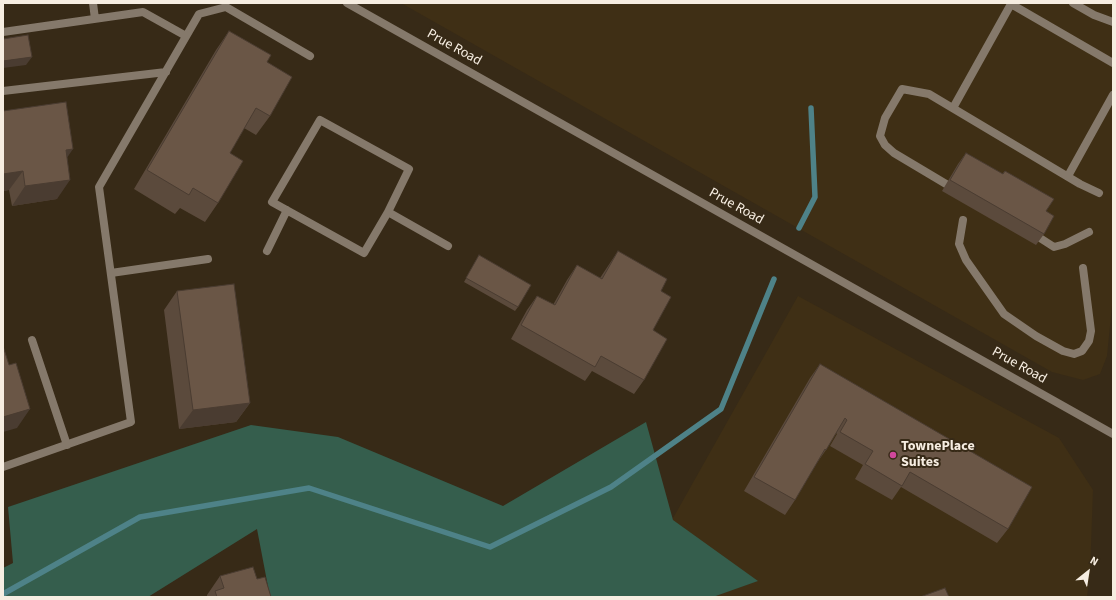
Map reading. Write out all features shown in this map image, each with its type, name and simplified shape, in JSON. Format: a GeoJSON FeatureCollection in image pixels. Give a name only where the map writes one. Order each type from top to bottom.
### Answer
{"type":"FeatureCollection","features":[{"type":"Feature","properties":{"kind":"street"},"geometry":{"type":"LineString","coordinates":[[93,3],[95,19]]}},
{"type":"Feature","properties":{"kind":"street"},"geometry":{"type":"LineString","coordinates":[[142,3],[143,12]]}},
{"type":"Feature","properties":{"kind":"street","name":"Prue Road"},"geometry":{"type":"LineString","coordinates":[[347,3],[1113,434]]}},
{"type":"Feature","properties":{"kind":"street"},"geometry":{"type":"LineString","coordinates":[[1073,3],[1113,22]]}},
{"type":"Feature","properties":{"kind":"street"},"geometry":{"type":"LineString","coordinates":[[953,108],[1011,4],[1113,63]]}},
{"type":"Feature","properties":{"kind":"street"},"geometry":{"type":"LineString","coordinates":[[3,467],[131,422],[100,186],[199,14],[226,7],[310,56]]}},
{"type":"Feature","properties":{"kind":"street"},"geometry":{"type":"LineString","coordinates":[[3,32],[143,12],[186,36]]}},
{"type":"Feature","properties":{"kind":"street"},"geometry":{"type":"LineString","coordinates":[[3,91],[166,72]]}},
{"type":"Feature","properties":{"kind":"street"},"geometry":{"type":"LineString","coordinates":[[946,184],[894,153],[885,144],[880,136],[885,118],[902,90],[929,94],[1080,184],[1099,193]]}},
{"type":"Feature","properties":{"kind":"street"},"geometry":{"type":"LineString","coordinates":[[1068,176],[1113,95]]}},
{"type":"Feature","properties":{"kind":"street"},"geometry":{"type":"LineString","coordinates":[[320,120],[410,169],[388,212],[364,252],[272,202],[320,120]]}},
{"type":"Feature","properties":{"kind":"street"},"geometry":{"type":"LineString","coordinates":[[267,251],[287,210]]}},
{"type":"Feature","properties":{"kind":"street"},"geometry":{"type":"LineString","coordinates":[[388,212],[448,246]]}},
{"type":"Feature","properties":{"kind":"street"},"geometry":{"type":"LineString","coordinates":[[963,220],[959,244],[966,260],[1004,314],[1036,336],[1063,351],[1074,354],[1082,350],[1089,341],[1091,331],[1083,268]]}},
{"type":"Feature","properties":{"kind":"street"},"geometry":{"type":"LineString","coordinates":[[1040,238],[1054,247],[1065,244],[1089,232]]}},
{"type":"Feature","properties":{"kind":"street"},"geometry":{"type":"LineString","coordinates":[[111,273],[208,258]]}},
{"type":"Feature","properties":{"kind":"street"},"geometry":{"type":"LineString","coordinates":[[32,340],[67,444]]}},
{"type":"Feature","properties":{"kind":"shaded area"},"geometry":{"type":"Polygon","coordinates":[[[401,3],[1113,3],[1113,296],[1107,356],[1100,374],[1083,380],[1052,372],[401,3]]]}},
{"type":"Feature","properties":{"kind":"shaded area"},"geometry":{"type":"Polygon","coordinates":[[[798,296],[1059,438],[1093,490],[1090,574],[1087,597],[713,597],[757,581],[672,520],[798,296]]]}},
{"type":"Feature","properties":{"kind":"green space"},"geometry":{"type":"Polygon","coordinates":[[[646,422],[673,520],[758,581],[713,597],[270,597],[257,529],[148,597],[3,597],[3,568],[13,563],[8,507],[251,425],[338,437],[503,506],[646,422]]]}},
{"type":"Feature","properties":{"kind":"building"},"geometry":{"type":"Polygon","coordinates":[[[229,31],[271,55],[267,62],[292,77],[270,116],[256,108],[230,153],[243,161],[218,203],[193,188],[189,195],[147,170],[229,31]]]}},
{"type":"Feature","properties":{"kind":"building"},"geometry":{"type":"Polygon","coordinates":[[[28,35],[32,57],[3,61],[3,39],[28,35]]]}},
{"type":"Feature","properties":{"kind":"building"},"geometry":{"type":"Polygon","coordinates":[[[66,102],[73,149],[66,150],[70,180],[25,186],[23,171],[3,174],[3,111],[66,102]]]}},
{"type":"Feature","properties":{"kind":"building"},"geometry":{"type":"Polygon","coordinates":[[[966,153],[1003,174],[1005,171],[1054,199],[1046,211],[1054,216],[1044,234],[950,180],[966,153]]]}},
{"type":"Feature","properties":{"kind":"building"},"geometry":{"type":"Polygon","coordinates":[[[618,251],[667,279],[661,291],[671,297],[653,330],[667,339],[644,380],[601,356],[595,367],[521,325],[537,296],[555,305],[577,265],[602,279],[618,251]]]}},
{"type":"Feature","properties":{"kind":"building"},"geometry":{"type":"Polygon","coordinates":[[[479,255],[531,285],[518,307],[466,278],[479,255]]]}},
{"type":"Feature","properties":{"kind":"building"},"geometry":{"type":"Polygon","coordinates":[[[234,284],[250,403],[193,410],[177,291],[234,284]]]}},
{"type":"Feature","properties":{"kind":"building"},"geometry":{"type":"Polygon","coordinates":[[[3,346],[9,365],[16,363],[30,409],[3,417],[3,346]]]}},
{"type":"Feature","properties":{"kind":"building","name":"TownePlace Suites"},"geometry":{"type":"Polygon","coordinates":[[[820,364],[1032,487],[1008,529],[910,472],[902,486],[865,464],[873,451],[840,432],[847,420],[845,418],[795,500],[754,477],[820,364]]]}},
{"type":"Feature","properties":{"kind":"building"},"geometry":{"type":"Polygon","coordinates":[[[253,567],[257,579],[265,577],[271,597],[217,597],[215,591],[224,588],[220,576],[253,567]]]}},
{"type":"Feature","properties":{"kind":"building"},"geometry":{"type":"Polygon","coordinates":[[[945,588],[949,597],[920,597],[945,588]]]}},
{"type":"Feature","properties":{"kind":"waterway"},"geometry":{"type":"LineString","coordinates":[[799,228],[815,197],[811,108]]}},
{"type":"Feature","properties":{"kind":"waterway"},"geometry":{"type":"LineString","coordinates":[[3,594],[140,517],[309,488],[490,547],[611,487],[721,409],[774,279]]}},
{"type":"Feature","properties":{"kind":"place","name":"TownePlace Suites"},"geometry":{"type":"Point","coordinates":[893,455]}}]}
